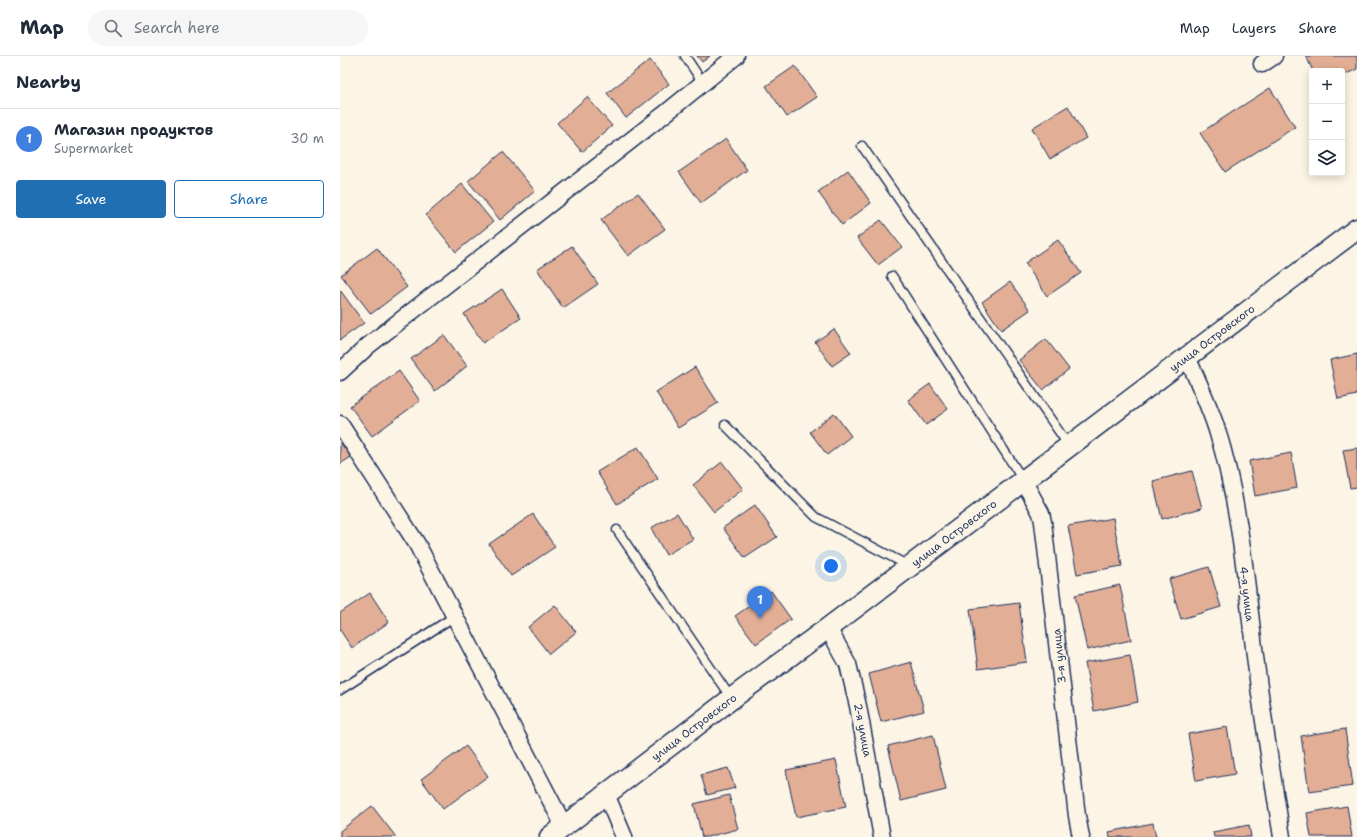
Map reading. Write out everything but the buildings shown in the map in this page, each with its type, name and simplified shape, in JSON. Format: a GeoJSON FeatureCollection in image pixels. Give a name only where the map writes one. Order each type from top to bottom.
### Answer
{"type":"FeatureCollection","features":[{"type":"Feature","properties":{"kind":"street"},"geometry":{"type":"LineString","coordinates":[[340,372],[369,345],[666,113],[736,56]]}},
{"type":"Feature","properties":{"kind":"street","name":"улица Островского"},"geometry":{"type":"LineString","coordinates":[[557,832],[731,699],[910,567],[1023,480],[1357,229]]}},
{"type":"Feature","properties":{"kind":"street","name":"4-я улица"},"geometry":{"type":"LineString","coordinates":[[1188,356],[1217,430],[1239,528],[1259,688],[1282,837]]}},
{"type":"Feature","properties":{"kind":"street"},"geometry":{"type":"LineString","coordinates":[[340,424],[417,544],[455,616],[557,832]]}},
{"type":"Feature","properties":{"kind":"street","name":"3-я улица"},"geometry":{"type":"LineString","coordinates":[[1023,480],[1041,513],[1043,522],[1077,816],[1081,837]]}},
{"type":"Feature","properties":{"kind":"street","name":"2-я улица"},"geometry":{"type":"LineString","coordinates":[[828,628],[848,664],[858,706],[882,837]]}},
{"type":"Feature","properties":{"kind":"street"},"geometry":{"type":"LineString","coordinates":[[606,794],[624,837]]}},
{"type":"Feature","properties":{"kind":"lane"},"geometry":{"type":"LineString","coordinates":[[685,56],[703,83]]}},
{"type":"Feature","properties":{"kind":"lane"},"geometry":{"type":"LineString","coordinates":[[862,146],[1069,446]]}},
{"type":"Feature","properties":{"kind":"lane"},"geometry":{"type":"LineString","coordinates":[[892,276],[1023,480]]}},
{"type":"Feature","properties":{"kind":"lane"},"geometry":{"type":"LineString","coordinates":[[725,425],[816,517],[910,567]]}},
{"type":"Feature","properties":{"kind":"lane"},"geometry":{"type":"LineString","coordinates":[[617,530],[731,699]]}},
{"type":"Feature","properties":{"kind":"lane"},"geometry":{"type":"LineString","coordinates":[[340,690],[455,616]]}},
{"type":"Feature","properties":{"kind":"place","name":"Магазин продуктов"},"geometry":{"type":"Point","coordinates":[760,619]}}]}
